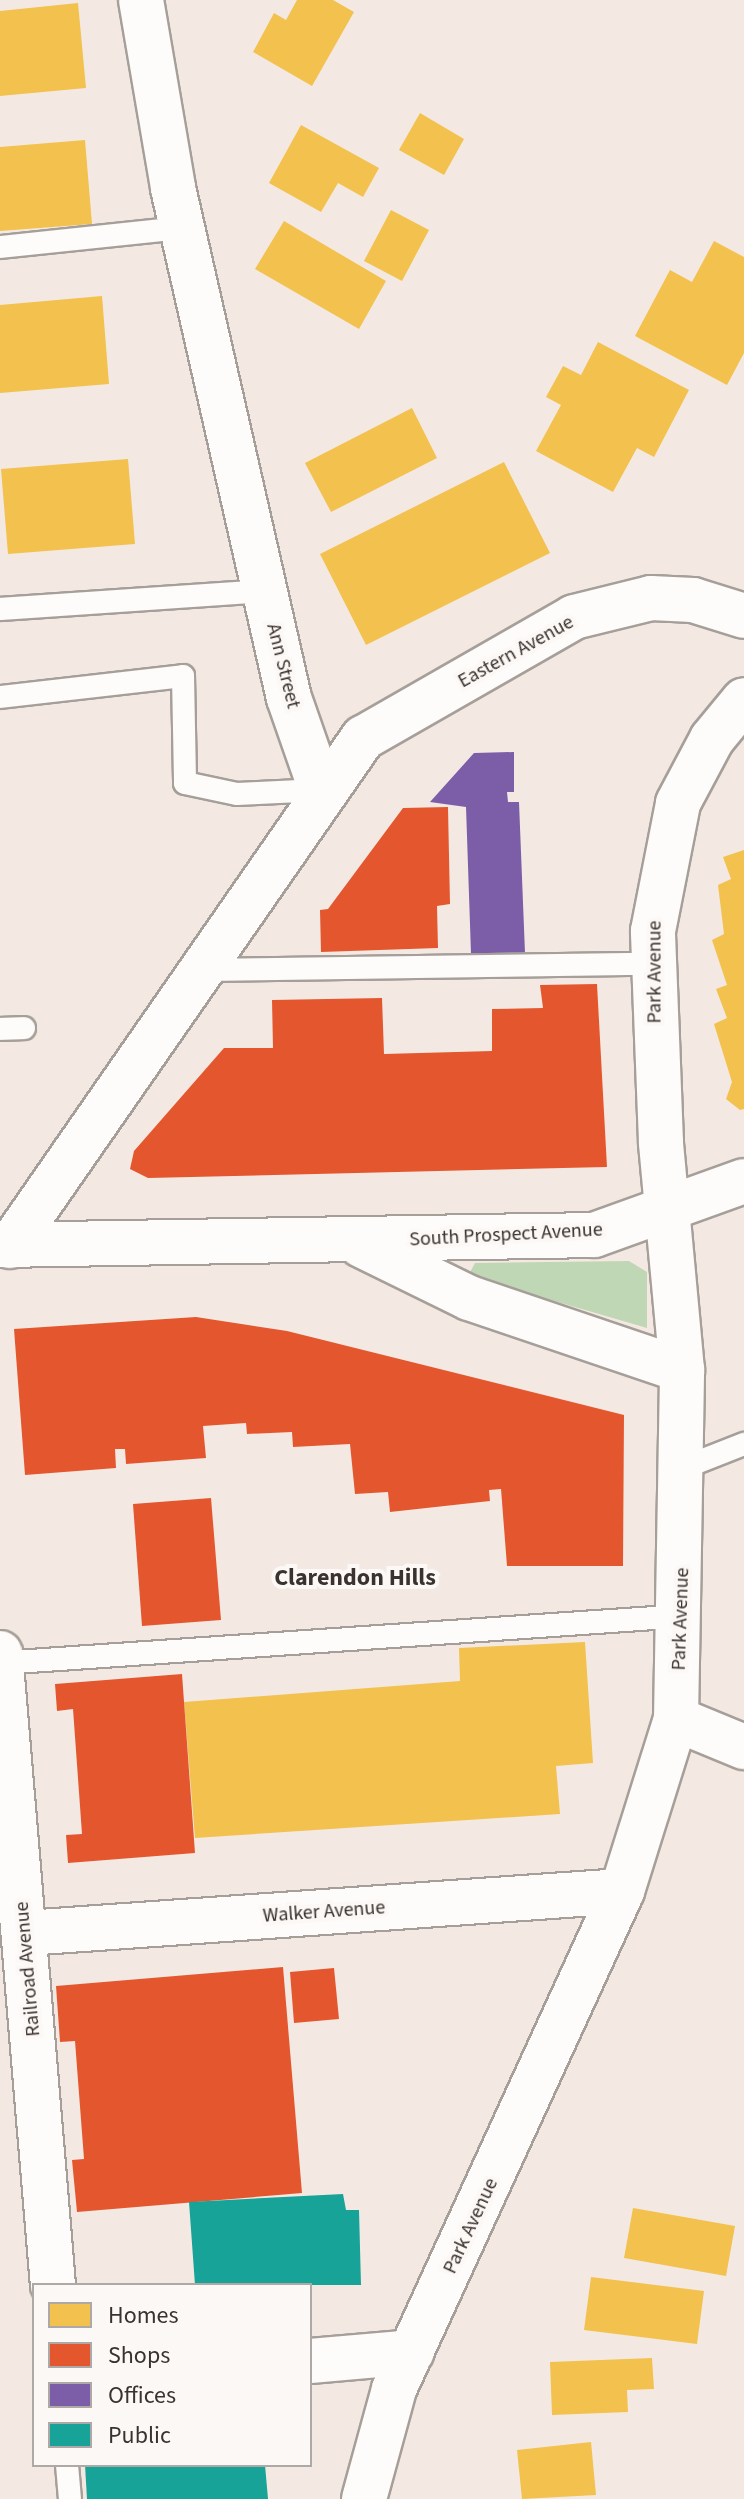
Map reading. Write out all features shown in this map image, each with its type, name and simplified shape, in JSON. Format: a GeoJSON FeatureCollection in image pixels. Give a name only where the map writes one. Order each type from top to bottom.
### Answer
{"type":"FeatureCollection","features":[{"type":"Feature","properties":{"kind":"street","name":"Ann Street"},"geometry":{"type":"LineString","coordinates":[[141,0],[182,228],[265,591],[321,790]]}},
{"type":"Feature","properties":{"kind":"street","name":"Eastern Avenue"},"geometry":{"type":"LineString","coordinates":[[321,790],[363,738],[574,617],[651,598],[693,600],[744,616]]}},
{"type":"Feature","properties":{"kind":"street","name":"Park Avenue"},"geometry":{"type":"LineString","coordinates":[[364,2499],[394,2389],[622,1891],[676,1719],[683,1616],[682,1370],[653,964],[661,862],[678,803],[712,739],[744,700]]}},
{"type":"Feature","properties":{"kind":"street"},"geometry":{"type":"LineString","coordinates":[[5,1246],[321,790]]}},
{"type":"Feature","properties":{"kind":"street","name":"South Prospect Avenue"},"geometry":{"type":"LineString","coordinates":[[5,1246],[355,1242],[594,1235],[744,1181]]}},
{"type":"Feature","properties":{"kind":"street","name":"South Prospect Avenue"},"geometry":{"type":"LineString","coordinates":[[355,1242],[469,1298],[682,1370]]}},
{"type":"Feature","properties":{"kind":"street","name":"Railroad Avenue"},"geometry":{"type":"LineString","coordinates":[[0,1653],[26,1933],[53,2283]]}},
{"type":"Feature","properties":{"kind":"street"},"geometry":{"type":"LineString","coordinates":[[676,1719],[744,1747]]}},
{"type":"Feature","properties":{"kind":"street","name":"Walker Avenue"},"geometry":{"type":"LineString","coordinates":[[26,1933],[622,1891]]}},
{"type":"Feature","properties":{"kind":"street"},"geometry":{"type":"LineString","coordinates":[[312,2361],[412,2352]]}},
{"type":"Feature","properties":{"kind":"lane"},"geometry":{"type":"LineString","coordinates":[[0,247],[182,228]]}},
{"type":"Feature","properties":{"kind":"lane"},"geometry":{"type":"LineString","coordinates":[[0,609],[265,591]]}},
{"type":"Feature","properties":{"kind":"lane"},"geometry":{"type":"LineString","coordinates":[[0,697],[183,676],[185,783],[237,794],[321,790]]}},
{"type":"Feature","properties":{"kind":"lane"},"geometry":{"type":"LineString","coordinates":[[197,970],[653,964]]}},
{"type":"Feature","properties":{"kind":"lane"},"geometry":{"type":"LineString","coordinates":[[0,1029],[24,1028]]}},
{"type":"Feature","properties":{"kind":"lane"},"geometry":{"type":"LineString","coordinates":[[683,1468],[744,1444]]}},
{"type":"Feature","properties":{"kind":"lane"},"geometry":{"type":"LineString","coordinates":[[1,1663],[683,1616]]}},
{"type":"Feature","properties":{"kind":"lane"},"geometry":{"type":"LineString","coordinates":[[67,2467],[70,2499]]}},
{"type":"Feature","properties":{"kind":"green space"},"geometry":{"type":"Polygon","coordinates":[[[629,1261],[647,1272],[647,1328],[468,1276],[475,1263],[629,1261]]]}},
{"type":"Feature","properties":{"kind":"building: Homes"},"geometry":{"type":"Polygon","coordinates":[[[297,0],[333,0],[354,12],[312,86],[253,52],[274,13],[286,20],[297,0]]]}},
{"type":"Feature","properties":{"kind":"building: Homes"},"geometry":{"type":"Polygon","coordinates":[[[78,3],[86,88],[0,96],[0,11],[78,3]]]}},
{"type":"Feature","properties":{"kind":"building: Homes"},"geometry":{"type":"Polygon","coordinates":[[[420,113],[464,139],[444,175],[399,150],[420,113]]]}},
{"type":"Feature","properties":{"kind":"building: Homes"},"geometry":{"type":"Polygon","coordinates":[[[301,125],[379,168],[363,197],[338,183],[321,212],[269,183],[301,125]]]}},
{"type":"Feature","properties":{"kind":"building: Homes"},"geometry":{"type":"Polygon","coordinates":[[[85,140],[92,224],[0,231],[0,147],[85,140]]]}},
{"type":"Feature","properties":{"kind":"building: Homes"},"geometry":{"type":"Polygon","coordinates":[[[391,210],[429,230],[402,281],[364,261],[391,210]]]}},
{"type":"Feature","properties":{"kind":"building: Homes"},"geometry":{"type":"Polygon","coordinates":[[[284,221],[386,281],[359,329],[255,269],[284,221]]]}},
{"type":"Feature","properties":{"kind":"building: Homes"},"geometry":{"type":"Polygon","coordinates":[[[714,241],[744,257],[744,353],[727,385],[635,336],[670,270],[692,282],[714,241]]]}},
{"type":"Feature","properties":{"kind":"building: Homes"},"geometry":{"type":"Polygon","coordinates":[[[102,296],[109,384],[0,393],[0,305],[102,296]]]}},
{"type":"Feature","properties":{"kind":"building: Homes"},"geometry":{"type":"Polygon","coordinates":[[[598,342],[689,390],[654,457],[637,448],[613,492],[536,451],[561,405],[546,397],[563,366],[581,375],[598,342]]]}},
{"type":"Feature","properties":{"kind":"building: Homes"},"geometry":{"type":"Polygon","coordinates":[[[412,408],[437,458],[331,512],[305,463],[412,408]]]}},
{"type":"Feature","properties":{"kind":"building: Homes"},"geometry":{"type":"Polygon","coordinates":[[[128,459],[135,544],[8,554],[1,469],[128,459]]]}},
{"type":"Feature","properties":{"kind":"building: Homes"},"geometry":{"type":"Polygon","coordinates":[[[504,462],[550,553],[366,645],[320,554],[504,462]]]}},
{"type":"Feature","properties":{"kind":"building: Homes"},"geometry":{"type":"Polygon","coordinates":[[[744,850],[744,1109],[740,1110],[726,1099],[732,1082],[714,1024],[727,1018],[716,989],[727,985],[712,940],[724,934],[718,885],[731,879],[723,857],[744,850]]]}},
{"type":"Feature","properties":{"kind":"building: Homes"},"geometry":{"type":"Polygon","coordinates":[[[585,1642],[593,1763],[556,1766],[560,1814],[195,1838],[184,1702],[460,1681],[459,1648],[585,1642]]]}},
{"type":"Feature","properties":{"kind":"building: Homes"},"geometry":{"type":"Polygon","coordinates":[[[633,2208],[735,2226],[726,2276],[624,2258],[633,2208]]]}},
{"type":"Feature","properties":{"kind":"building: Homes"},"geometry":{"type":"Polygon","coordinates":[[[591,2277],[704,2291],[697,2344],[584,2330],[591,2277]]]}},
{"type":"Feature","properties":{"kind":"building: Homes"},"geometry":{"type":"Polygon","coordinates":[[[652,2358],[654,2389],[627,2390],[628,2412],[552,2415],[550,2362],[652,2358]]]}},
{"type":"Feature","properties":{"kind":"building: Homes"},"geometry":{"type":"Polygon","coordinates":[[[591,2442],[596,2495],[522,2499],[517,2450],[591,2442]]]}},
{"type":"Feature","properties":{"kind":"building: Shops"},"geometry":{"type":"Polygon","coordinates":[[[448,807],[450,904],[437,906],[438,948],[321,952],[320,910],[328,909],[403,808],[448,807]]]}},
{"type":"Feature","properties":{"kind":"building: Shops"},"geometry":{"type":"Polygon","coordinates":[[[597,984],[607,1167],[148,1178],[130,1169],[134,1151],[224,1048],[273,1048],[272,1000],[382,998],[384,1054],[492,1051],[492,1009],[543,1008],[540,985],[597,984]]]}},
{"type":"Feature","properties":{"kind":"building: Shops"},"geometry":{"type":"Polygon","coordinates":[[[196,1317],[287,1331],[624,1415],[623,1566],[507,1566],[501,1489],[489,1490],[490,1501],[390,1512],[388,1492],[355,1494],[350,1444],[293,1447],[292,1432],[247,1434],[246,1423],[203,1426],[206,1458],[126,1464],[125,1449],[115,1449],[116,1468],[25,1475],[14,1329],[196,1317]]]}},
{"type":"Feature","properties":{"kind":"building: Shops"},"geometry":{"type":"Polygon","coordinates":[[[211,1498],[221,1620],[142,1626],[133,1504],[211,1498]]]}},
{"type":"Feature","properties":{"kind":"building: Shops"},"geometry":{"type":"Polygon","coordinates":[[[182,1674],[195,1853],[68,1863],[66,1835],[82,1834],[73,1709],[57,1711],[55,1684],[182,1674]]]}},
{"type":"Feature","properties":{"kind":"building: Shops"},"geometry":{"type":"Polygon","coordinates":[[[283,1967],[302,2193],[77,2212],[72,2160],[84,2159],[75,2041],[60,2042],[56,1986],[283,1967]]]}},
{"type":"Feature","properties":{"kind":"building: Shops"},"geometry":{"type":"Polygon","coordinates":[[[334,1968],[339,2019],[294,2023],[290,1972],[334,1968]]]}},
{"type":"Feature","properties":{"kind":"building: Offices"},"geometry":{"type":"Polygon","coordinates":[[[514,752],[514,792],[507,792],[508,802],[519,802],[525,953],[471,954],[466,807],[430,802],[474,753],[514,752]]]}},
{"type":"Feature","properties":{"kind":"building: Public"},"geometry":{"type":"Polygon","coordinates":[[[343,2194],[346,2210],[359,2210],[361,2285],[195,2283],[189,2202],[343,2194]]]}},
{"type":"Feature","properties":{"kind":"building: Public"},"geometry":{"type":"Polygon","coordinates":[[[85,2467],[265,2467],[268,2499],[87,2499],[85,2467]]]}},
{"type":"Feature","properties":{"kind":"district","name":"Clarendon Hills"},"geometry":{"type":"Point","coordinates":[355,1578]}}]}
